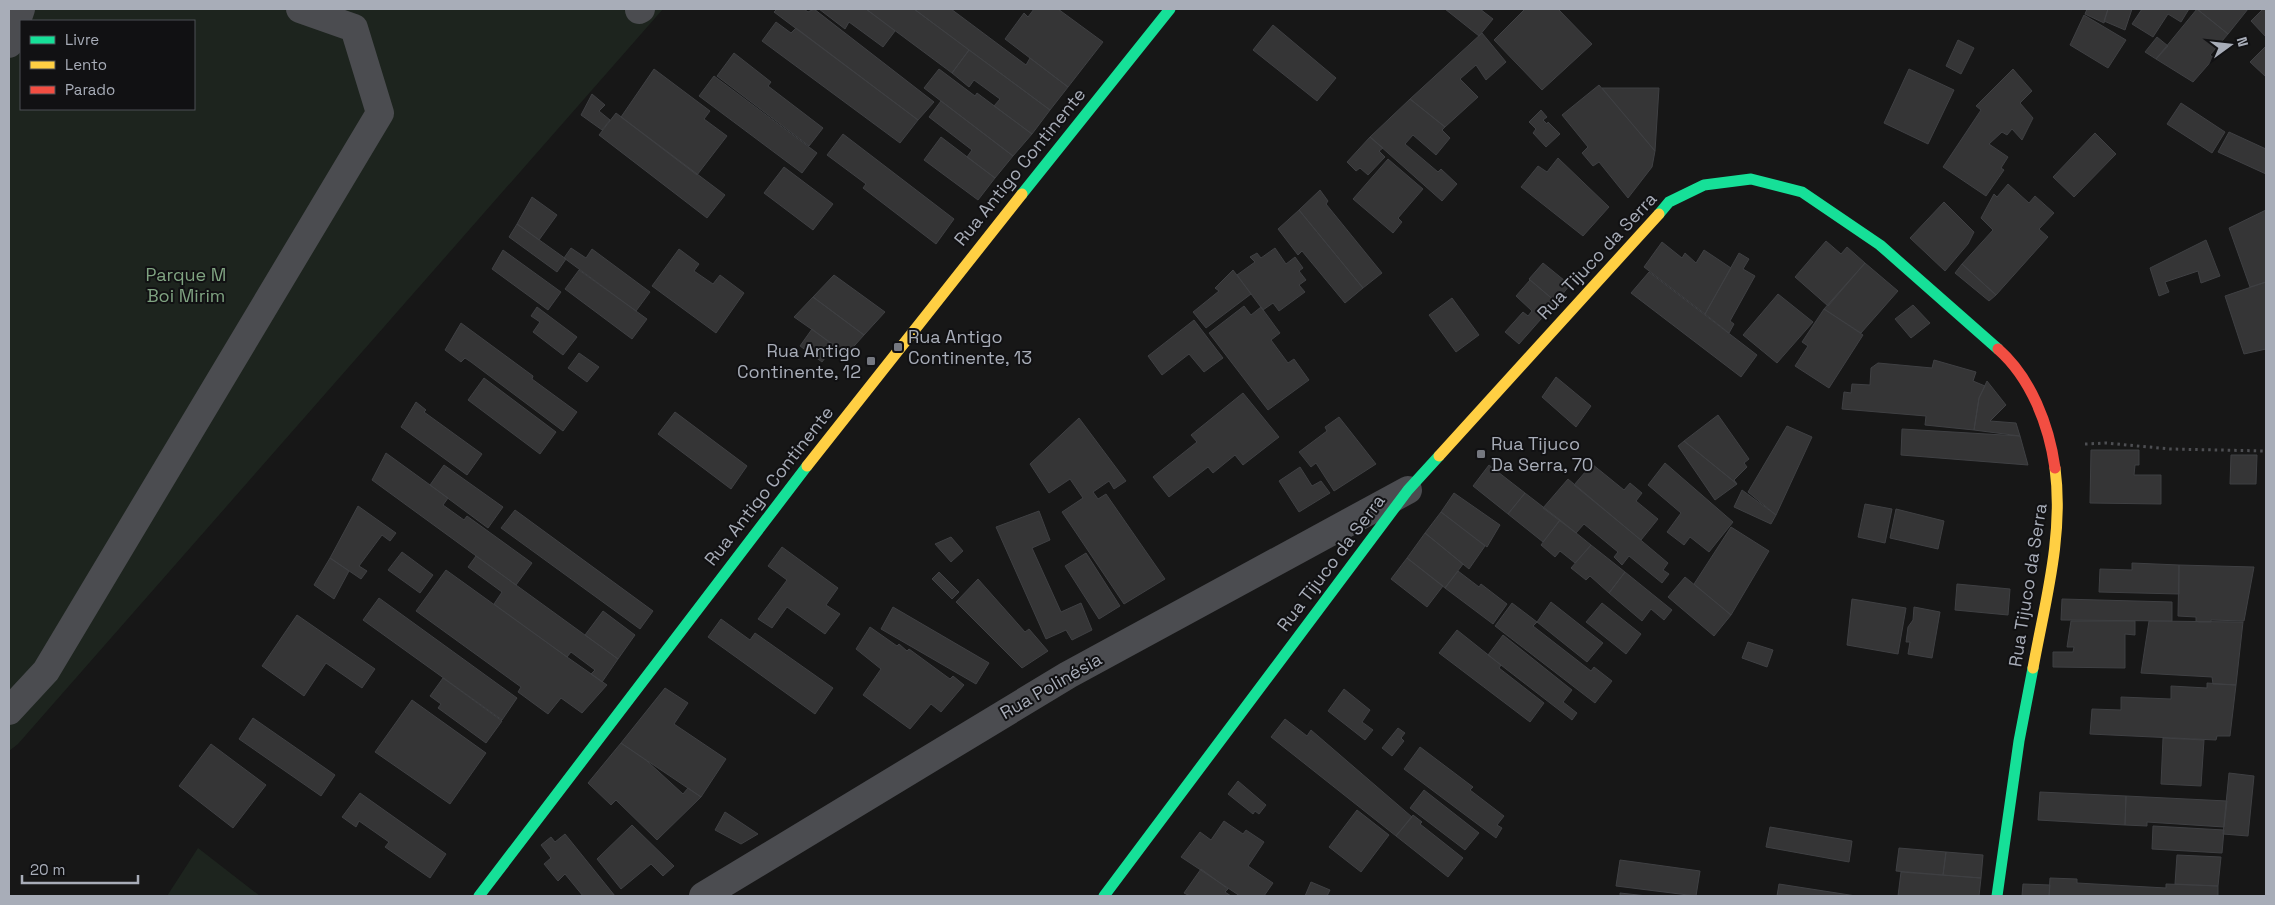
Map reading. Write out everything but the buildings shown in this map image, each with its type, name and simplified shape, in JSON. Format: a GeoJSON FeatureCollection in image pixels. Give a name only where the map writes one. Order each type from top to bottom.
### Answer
{"type":"FeatureCollection","features":[{"type":"Feature","properties":{"kind":"street"},"geometry":{"type":"LineString","coordinates":[[9,44],[21,9]]}},
{"type":"Feature","properties":{"kind":"street"},"geometry":{"type":"LineString","coordinates":[[9,711],[46,670],[380,113],[354,28],[300,9]]}},
{"type":"Feature","properties":{"kind":"street","name":"Rua Antigo Continente"},"geometry":{"type":"LineString","coordinates":[[479,896],[621,705],[939,296],[1170,9]]}},
{"type":"Feature","properties":{"kind":"street","name":"Rua Tijuco da Serra"},"geometry":{"type":"LineString","coordinates":[[1104,896],[1408,490],[1669,202],[1704,185],[1751,179],[1802,192],[1880,245],[2010,360],[2033,394],[2052,446],[2059,497],[2054,555],[2019,741],[1997,896]]}},
{"type":"Feature","properties":{"kind":"street","name":"Rua Polinésia"},"geometry":{"type":"LineString","coordinates":[[703,896],[1068,675],[1408,490]]}},
{"type":"Feature","properties":{"kind":"path"},"geometry":{"type":"LineString","coordinates":[[2052,446],[2106,442],[2170,449],[2266,451]]}},
{"type":"Feature","properties":{"kind":"green space","name":"Parque M Boi Mirim"},"geometry":{"type":"Polygon","coordinates":[[[9,9],[663,9],[18,744],[9,751],[9,9]]]}},
{"type":"Feature","properties":{"kind":"green space"},"geometry":{"type":"Polygon","coordinates":[[[198,848],[260,896],[167,896],[198,848]]]}},
{"type":"Feature","properties":{"kind":"traffic: fast"},"geometry":{"type":"LineString","coordinates":[[1022,194],[1170,9]]}},
{"type":"Feature","properties":{"kind":"traffic: fast"},"geometry":{"type":"LineString","coordinates":[[1659,214],[1669,202],[1704,185],[1751,179],[1802,192],[1880,245],[1998,349]]}},
{"type":"Feature","properties":{"kind":"traffic: fast"},"geometry":{"type":"LineString","coordinates":[[1104,896],[1408,490],[1439,456]]}},
{"type":"Feature","properties":{"kind":"traffic: fast"},"geometry":{"type":"LineString","coordinates":[[479,896],[807,466]]}},
{"type":"Feature","properties":{"kind":"traffic: fast"},"geometry":{"type":"LineString","coordinates":[[1997,896],[2019,741],[2033,668]]}},
{"type":"Feature","properties":{"kind":"traffic: slow"},"geometry":{"type":"LineString","coordinates":[[807,466],[1022,194]]}},
{"type":"Feature","properties":{"kind":"traffic: slow"},"geometry":{"type":"LineString","coordinates":[[1439,456],[1659,214]]}},
{"type":"Feature","properties":{"kind":"traffic: slow"},"geometry":{"type":"LineString","coordinates":[[2033,668],[2048,593],[2055,543],[2057,518],[2055,468]]}},
{"type":"Feature","properties":{"kind":"traffic: jam"},"geometry":{"type":"LineString","coordinates":[[1998,349],[2020,374],[2037,403],[2048,435],[2055,468]]}},
{"type":"Feature","properties":{"kind":"place","name":"Rua Antigo Continente, 13"},"geometry":{"type":"Point","coordinates":[898,347]}},
{"type":"Feature","properties":{"kind":"place","name":"Rua Antigo Continente, 12"},"geometry":{"type":"Point","coordinates":[871,361]}},
{"type":"Feature","properties":{"kind":"place","name":"Rua Tijuco Da Serra, 70"},"geometry":{"type":"Point","coordinates":[1481,454]}}]}
